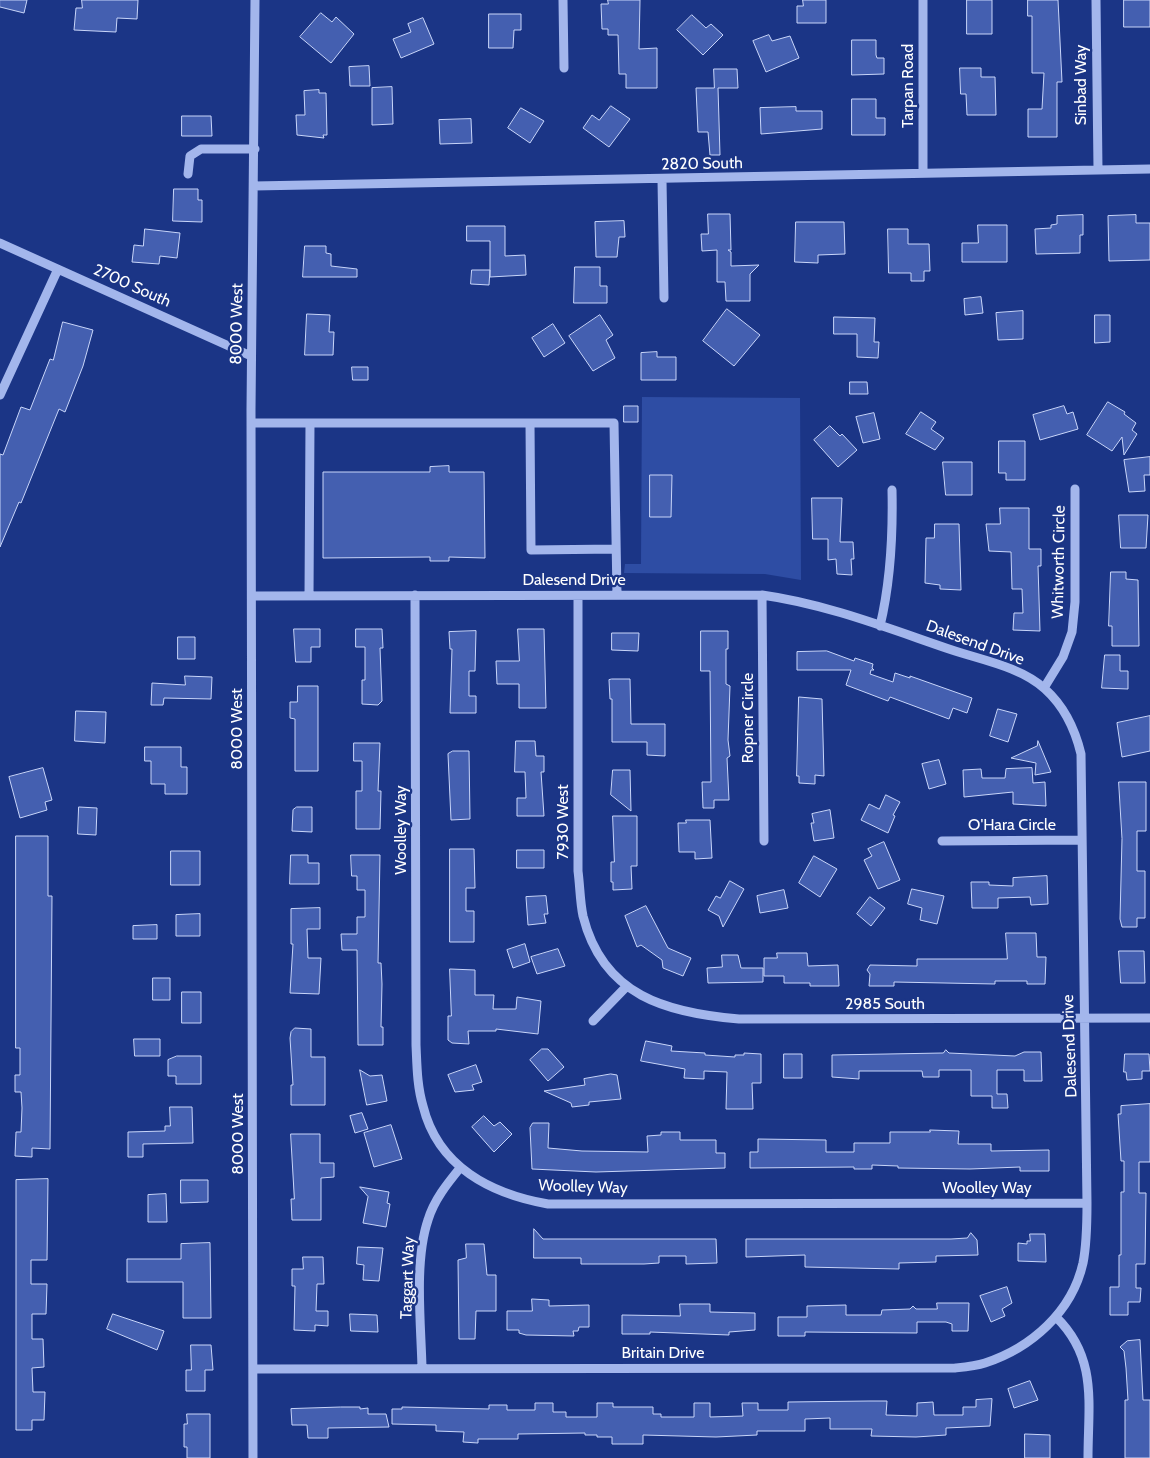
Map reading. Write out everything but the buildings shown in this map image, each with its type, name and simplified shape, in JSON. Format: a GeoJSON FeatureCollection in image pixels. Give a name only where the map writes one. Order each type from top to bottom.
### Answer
{"type":"FeatureCollection","features":[{"type":"Feature","properties":{"kind":"street","name":"8000 West"},"geometry":{"type":"LineString","coordinates":[[253,1458],[251,356],[255,149],[255,0]]}},
{"type":"Feature","properties":{"kind":"street"},"geometry":{"type":"LineString","coordinates":[[563,0],[564,68]]}},
{"type":"Feature","properties":{"kind":"street","name":"Tarpan Road"},"geometry":{"type":"LineString","coordinates":[[923,0],[923,173]]}},
{"type":"Feature","properties":{"kind":"street","name":"Sinbad Way"},"geometry":{"type":"LineString","coordinates":[[1096,0],[1098,169]]}},
{"type":"Feature","properties":{"kind":"street"},"geometry":{"type":"LineString","coordinates":[[188,174],[190,156],[201,149],[255,149]]}},
{"type":"Feature","properties":{"kind":"street","name":"2820 South"},"geometry":{"type":"LineString","coordinates":[[254,186],[662,180],[1150,169]]}},
{"type":"Feature","properties":{"kind":"street"},"geometry":{"type":"LineString","coordinates":[[662,180],[664,298]]}},
{"type":"Feature","properties":{"kind":"street","name":"2700 South"},"geometry":{"type":"LineString","coordinates":[[0,243],[251,356]]}},
{"type":"Feature","properties":{"kind":"street"},"geometry":{"type":"LineString","coordinates":[[0,395],[58,269]]}},
{"type":"Feature","properties":{"kind":"street"},"geometry":{"type":"LineString","coordinates":[[251,423],[614,423],[617,595]]}},
{"type":"Feature","properties":{"kind":"street"},"geometry":{"type":"LineString","coordinates":[[309,596],[310,423]]}},
{"type":"Feature","properties":{"kind":"street"},"geometry":{"type":"LineString","coordinates":[[530,423],[531,550],[616,550]]}},
{"type":"Feature","properties":{"kind":"street","name":"Whitworth Circle"},"geometry":{"type":"LineString","coordinates":[[1044,688],[1063,657],[1072,632],[1075,602],[1074,489]]}},
{"type":"Feature","properties":{"kind":"street"},"geometry":{"type":"LineString","coordinates":[[880,626],[888,595],[892,558],[892,490]]}},
{"type":"Feature","properties":{"kind":"street","name":"Woolley Way"},"geometry":{"type":"LineString","coordinates":[[415,595],[416,1045],[419,1086],[423,1108],[431,1129],[460,1168],[490,1188],[518,1199],[548,1204],[1087,1203]]}},
{"type":"Feature","properties":{"kind":"street","name":"Dalesend Drive"},"geometry":{"type":"LineString","coordinates":[[252,596],[762,595],[790,599],[880,626],[1010,669],[1044,688],[1072,722],[1081,754],[1083,1018],[1087,1078],[1087,1236],[1082,1265],[1072,1290],[1056,1317]]}},
{"type":"Feature","properties":{"kind":"street","name":"Ropner Circle"},"geometry":{"type":"LineString","coordinates":[[762,595],[764,841]]}},
{"type":"Feature","properties":{"kind":"street","name":"7930 West"},"geometry":{"type":"LineString","coordinates":[[578,596],[578,871],[583,916],[595,947],[610,969],[626,987]]}},
{"type":"Feature","properties":{"kind":"street","name":"O'Hara Circle"},"geometry":{"type":"LineString","coordinates":[[942,841],[1082,840]]}},
{"type":"Feature","properties":{"kind":"street"},"geometry":{"type":"LineString","coordinates":[[593,1021],[626,987]]}},
{"type":"Feature","properties":{"kind":"street","name":"2985 South"},"geometry":{"type":"LineString","coordinates":[[626,987],[670,1009],[699,1016],[739,1019],[1150,1018]]}},
{"type":"Feature","properties":{"kind":"street","name":"Taggart Way"},"geometry":{"type":"LineString","coordinates":[[422,1368],[421,1261],[423,1239],[428,1219],[442,1190],[460,1168]]}},
{"type":"Feature","properties":{"kind":"street"},"geometry":{"type":"LineString","coordinates":[[1056,1317],[1077,1342],[1087,1372],[1088,1458]]}},
{"type":"Feature","properties":{"kind":"street","name":"Britain Drive"},"geometry":{"type":"LineString","coordinates":[[254,1369],[955,1368],[984,1364],[1012,1352],[1038,1335],[1056,1317]]}},
{"type":"Feature","properties":{"kind":"shaded area"},"geometry":{"type":"Polygon","coordinates":[[[642,397],[800,398],[801,580],[765,574],[624,573],[625,564],[641,564],[642,397]]]}}]}
